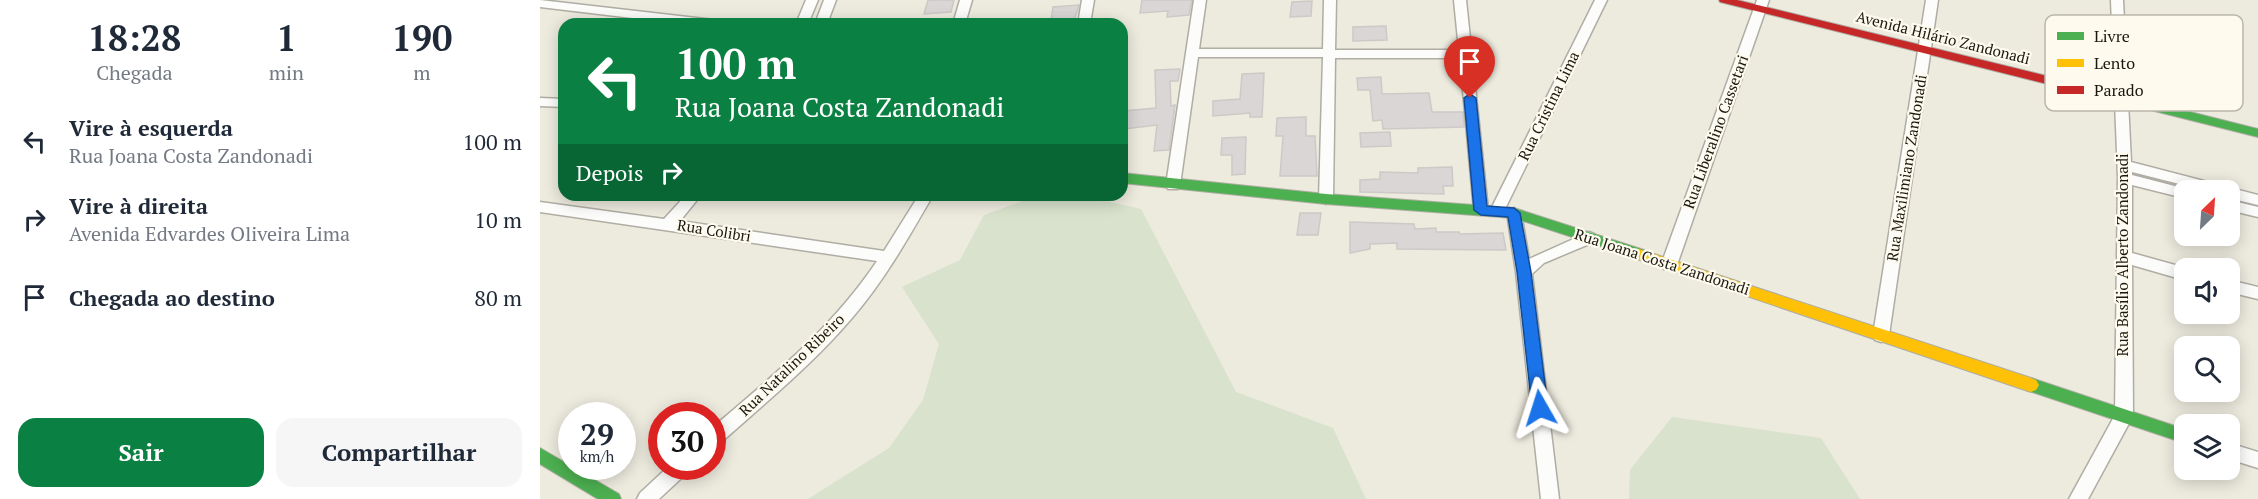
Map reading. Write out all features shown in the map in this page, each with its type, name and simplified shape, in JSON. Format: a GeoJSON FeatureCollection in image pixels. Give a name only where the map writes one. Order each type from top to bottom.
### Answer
{"type":"FeatureCollection","features":[{"type":"Feature","properties":{"kind":"street"},"geometry":{"type":"LineString","coordinates":[[804,18],[812,0]]}},
{"type":"Feature","properties":{"kind":"street"},"geometry":{"type":"LineString","coordinates":[[823,18],[830,0]]}},
{"type":"Feature","properties":{"kind":"street"},"geometry":{"type":"LineString","coordinates":[[961,18],[966,0]]}},
{"type":"Feature","properties":{"kind":"street"},"geometry":{"type":"LineString","coordinates":[[1085,18],[1088,0]]}},
{"type":"Feature","properties":{"kind":"street"},"geometry":{"type":"LineString","coordinates":[[1173,185],[1200,0]]}},
{"type":"Feature","properties":{"kind":"street"},"geometry":{"type":"LineString","coordinates":[[1326,200],[1330,0]]}},
{"type":"Feature","properties":{"kind":"street"},"geometry":{"type":"LineString","coordinates":[[1460,0],[1481,210]]}},
{"type":"Feature","properties":{"kind":"street","name":"Rua Cristina Lima"},"geometry":{"type":"LineString","coordinates":[[1505,212],[1601,0]]}},
{"type":"Feature","properties":{"kind":"street","name":"Avenida Hilário Zandonadi"},"geometry":{"type":"LineString","coordinates":[[1724,0],[1761,4],[1924,50],[2045,80]]}},
{"type":"Feature","properties":{"kind":"street","name":"Rua Maxilimiano Zandonadi"},"geometry":{"type":"LineString","coordinates":[[1881,335],[1932,0]]}},
{"type":"Feature","properties":{"kind":"street","name":"Rua Basílio Alberto Zandonadi"},"geometry":{"type":"LineString","coordinates":[[2117,0],[2117,15]]}},
{"type":"Feature","properties":{"kind":"street"},"geometry":{"type":"LineString","coordinates":[[540,3],[664,18]]}},
{"type":"Feature","properties":{"kind":"street","name":"Rua Liberalino Cassetari"},"geometry":{"type":"LineString","coordinates":[[1669,265],[1761,4]]}},
{"type":"Feature","properties":{"kind":"street"},"geometry":{"type":"LineString","coordinates":[[1192,53],[1465,54]]}},
{"type":"Feature","properties":{"kind":"street"},"geometry":{"type":"LineString","coordinates":[[540,102],[558,103]]}},
{"type":"Feature","properties":{"kind":"street","name":"Rua Basílio Alberto Zandonadi"},"geometry":{"type":"LineString","coordinates":[[2078,499],[2124,416],[2124,171],[2121,111]]}},
{"type":"Feature","properties":{"kind":"street","name":"Avenida Hilário Zandonadi"},"geometry":{"type":"LineString","coordinates":[[2167,111],[2258,134]]}},
{"type":"Feature","properties":{"kind":"street"},"geometry":{"type":"LineString","coordinates":[[2124,171],[2174,181]]}},
{"type":"Feature","properties":{"kind":"street"},"geometry":{"type":"LineString","coordinates":[[2124,171],[2174,189]]}},
{"type":"Feature","properties":{"kind":"street","name":"Rua Joana Costa Zandonadi"},"geometry":{"type":"LineString","coordinates":[[1128,179],[1326,200],[1505,212],[2174,433]]}},
{"type":"Feature","properties":{"kind":"street"},"geometry":{"type":"LineString","coordinates":[[2240,196],[2258,200]]}},
{"type":"Feature","properties":{"kind":"street"},"geometry":{"type":"LineString","coordinates":[[669,224],[689,201]]}},
{"type":"Feature","properties":{"kind":"street","name":"Rua Natalino Ribeiro"},"geometry":{"type":"LineString","coordinates":[[726,427],[836,326],[888,258],[922,201]]}},
{"type":"Feature","properties":{"kind":"street","name":"Rua Colibri"},"geometry":{"type":"LineString","coordinates":[[540,207],[669,224],[888,258]]}},
{"type":"Feature","properties":{"kind":"street"},"geometry":{"type":"LineString","coordinates":[[2240,208],[2258,212]]}},
{"type":"Feature","properties":{"kind":"street"},"geometry":{"type":"LineString","coordinates":[[1505,212],[1524,272],[1550,499]]}},
{"type":"Feature","properties":{"kind":"street"},"geometry":{"type":"LineString","coordinates":[[1524,272],[1539,259],[1589,238]]}},
{"type":"Feature","properties":{"kind":"street"},"geometry":{"type":"LineString","coordinates":[[2124,257],[2174,271]]}},
{"type":"Feature","properties":{"kind":"street"},"geometry":{"type":"LineString","coordinates":[[2240,289],[2258,293]]}},
{"type":"Feature","properties":{"kind":"street"},"geometry":{"type":"LineString","coordinates":[[2240,454],[2258,460]]}},
{"type":"Feature","properties":{"kind":"street"},"geometry":{"type":"LineString","coordinates":[[540,455],[613,499]]}},
{"type":"Feature","properties":{"kind":"street"},"geometry":{"type":"LineString","coordinates":[[646,499],[667,480]]}},
{"type":"Feature","properties":{"kind":"green space"},"geometry":{"type":"Polygon","coordinates":[[[1022,201],[1106,201],[1141,209],[1236,392],[1333,428],[1366,499],[808,499],[889,448],[923,400],[939,344],[902,287],[960,260],[984,215],[1022,201]]]}},
{"type":"Feature","properties":{"kind":"green space"},"geometry":{"type":"Polygon","coordinates":[[[1672,417],[1821,438],[1860,499],[1629,499],[1630,470],[1672,417]]]}},
{"type":"Feature","properties":{"kind":"building"},"geometry":{"type":"Polygon","coordinates":[[[928,0],[954,0],[951,12],[924,14],[928,0]]]}},
{"type":"Feature","properties":{"kind":"building"},"geometry":{"type":"Polygon","coordinates":[[[1142,0],[1192,0],[1189,15],[1167,17],[1168,11],[1140,13],[1142,0]]]}},
{"type":"Feature","properties":{"kind":"building"},"geometry":{"type":"Polygon","coordinates":[[[1312,1],[1311,16],[1290,17],[1292,2],[1312,1]]]}},
{"type":"Feature","properties":{"kind":"building"},"geometry":{"type":"Polygon","coordinates":[[[1079,5],[1075,18],[1051,18],[1053,7],[1079,5]]]}},
{"type":"Feature","properties":{"kind":"building"},"geometry":{"type":"Polygon","coordinates":[[[1386,26],[1387,40],[1353,41],[1353,27],[1386,26]]]}},
{"type":"Feature","properties":{"kind":"building"},"geometry":{"type":"Polygon","coordinates":[[[1180,69],[1178,81],[1170,81],[1171,106],[1175,105],[1169,150],[1154,151],[1157,125],[1128,129],[1128,111],[1156,108],[1155,70],[1180,69]]]}},
{"type":"Feature","properties":{"kind":"building"},"geometry":{"type":"Polygon","coordinates":[[[1264,73],[1262,117],[1250,117],[1250,113],[1213,116],[1213,101],[1240,99],[1242,74],[1264,73]]]}},
{"type":"Feature","properties":{"kind":"building"},"geometry":{"type":"Polygon","coordinates":[[[1381,77],[1382,94],[1429,93],[1432,112],[1463,112],[1464,127],[1383,129],[1382,120],[1373,121],[1370,90],[1358,90],[1357,78],[1381,77]]]}},
{"type":"Feature","properties":{"kind":"building"},"geometry":{"type":"Polygon","coordinates":[[[1306,117],[1306,136],[1315,136],[1317,176],[1280,176],[1283,136],[1276,136],[1277,118],[1306,117]]]}},
{"type":"Feature","properties":{"kind":"building"},"geometry":{"type":"Polygon","coordinates":[[[1390,132],[1391,146],[1361,147],[1360,133],[1390,132]]]}},
{"type":"Feature","properties":{"kind":"building"},"geometry":{"type":"Polygon","coordinates":[[[1246,137],[1245,174],[1232,175],[1232,155],[1221,155],[1222,138],[1246,137]]]}},
{"type":"Feature","properties":{"kind":"building"},"geometry":{"type":"Polygon","coordinates":[[[1452,167],[1453,186],[1443,186],[1444,194],[1360,192],[1360,180],[1380,179],[1380,172],[1418,173],[1418,168],[1452,167]]]}},
{"type":"Feature","properties":{"kind":"building"},"geometry":{"type":"Polygon","coordinates":[[[1300,213],[1321,213],[1318,235],[1297,235],[1300,213]]]}},
{"type":"Feature","properties":{"kind":"building"},"geometry":{"type":"Polygon","coordinates":[[[1350,222],[1414,224],[1415,229],[1436,228],[1436,232],[1459,232],[1460,234],[1503,233],[1506,250],[1397,249],[1397,243],[1370,244],[1370,249],[1350,253],[1350,222]]]}},
{"type":"Feature","properties":{"kind":"traffic: fast"},"geometry":{"type":"LineString","coordinates":[[2170,111],[2258,133]]}},
{"type":"Feature","properties":{"kind":"traffic: fast"},"geometry":{"type":"LineString","coordinates":[[1128,179],[1326,199],[1514,213],[1639,254]]}},
{"type":"Feature","properties":{"kind":"traffic: fast"},"geometry":{"type":"LineString","coordinates":[[2031,385],[2174,433]]}},
{"type":"Feature","properties":{"kind":"traffic: fast"},"geometry":{"type":"LineString","coordinates":[[540,455],[613,499]]}},
{"type":"Feature","properties":{"kind":"traffic: slow"},"geometry":{"type":"LineString","coordinates":[[1639,254],[2031,385]]}},
{"type":"Feature","properties":{"kind":"traffic: jam"},"geometry":{"type":"LineString","coordinates":[[1724,0],[2045,80]]}},
{"type":"Feature","properties":{"kind":"route"},"geometry":{"type":"LineString","coordinates":[[1470,98],[1481,210],[1514,213],[1524,272],[1540,408]]}}]}
